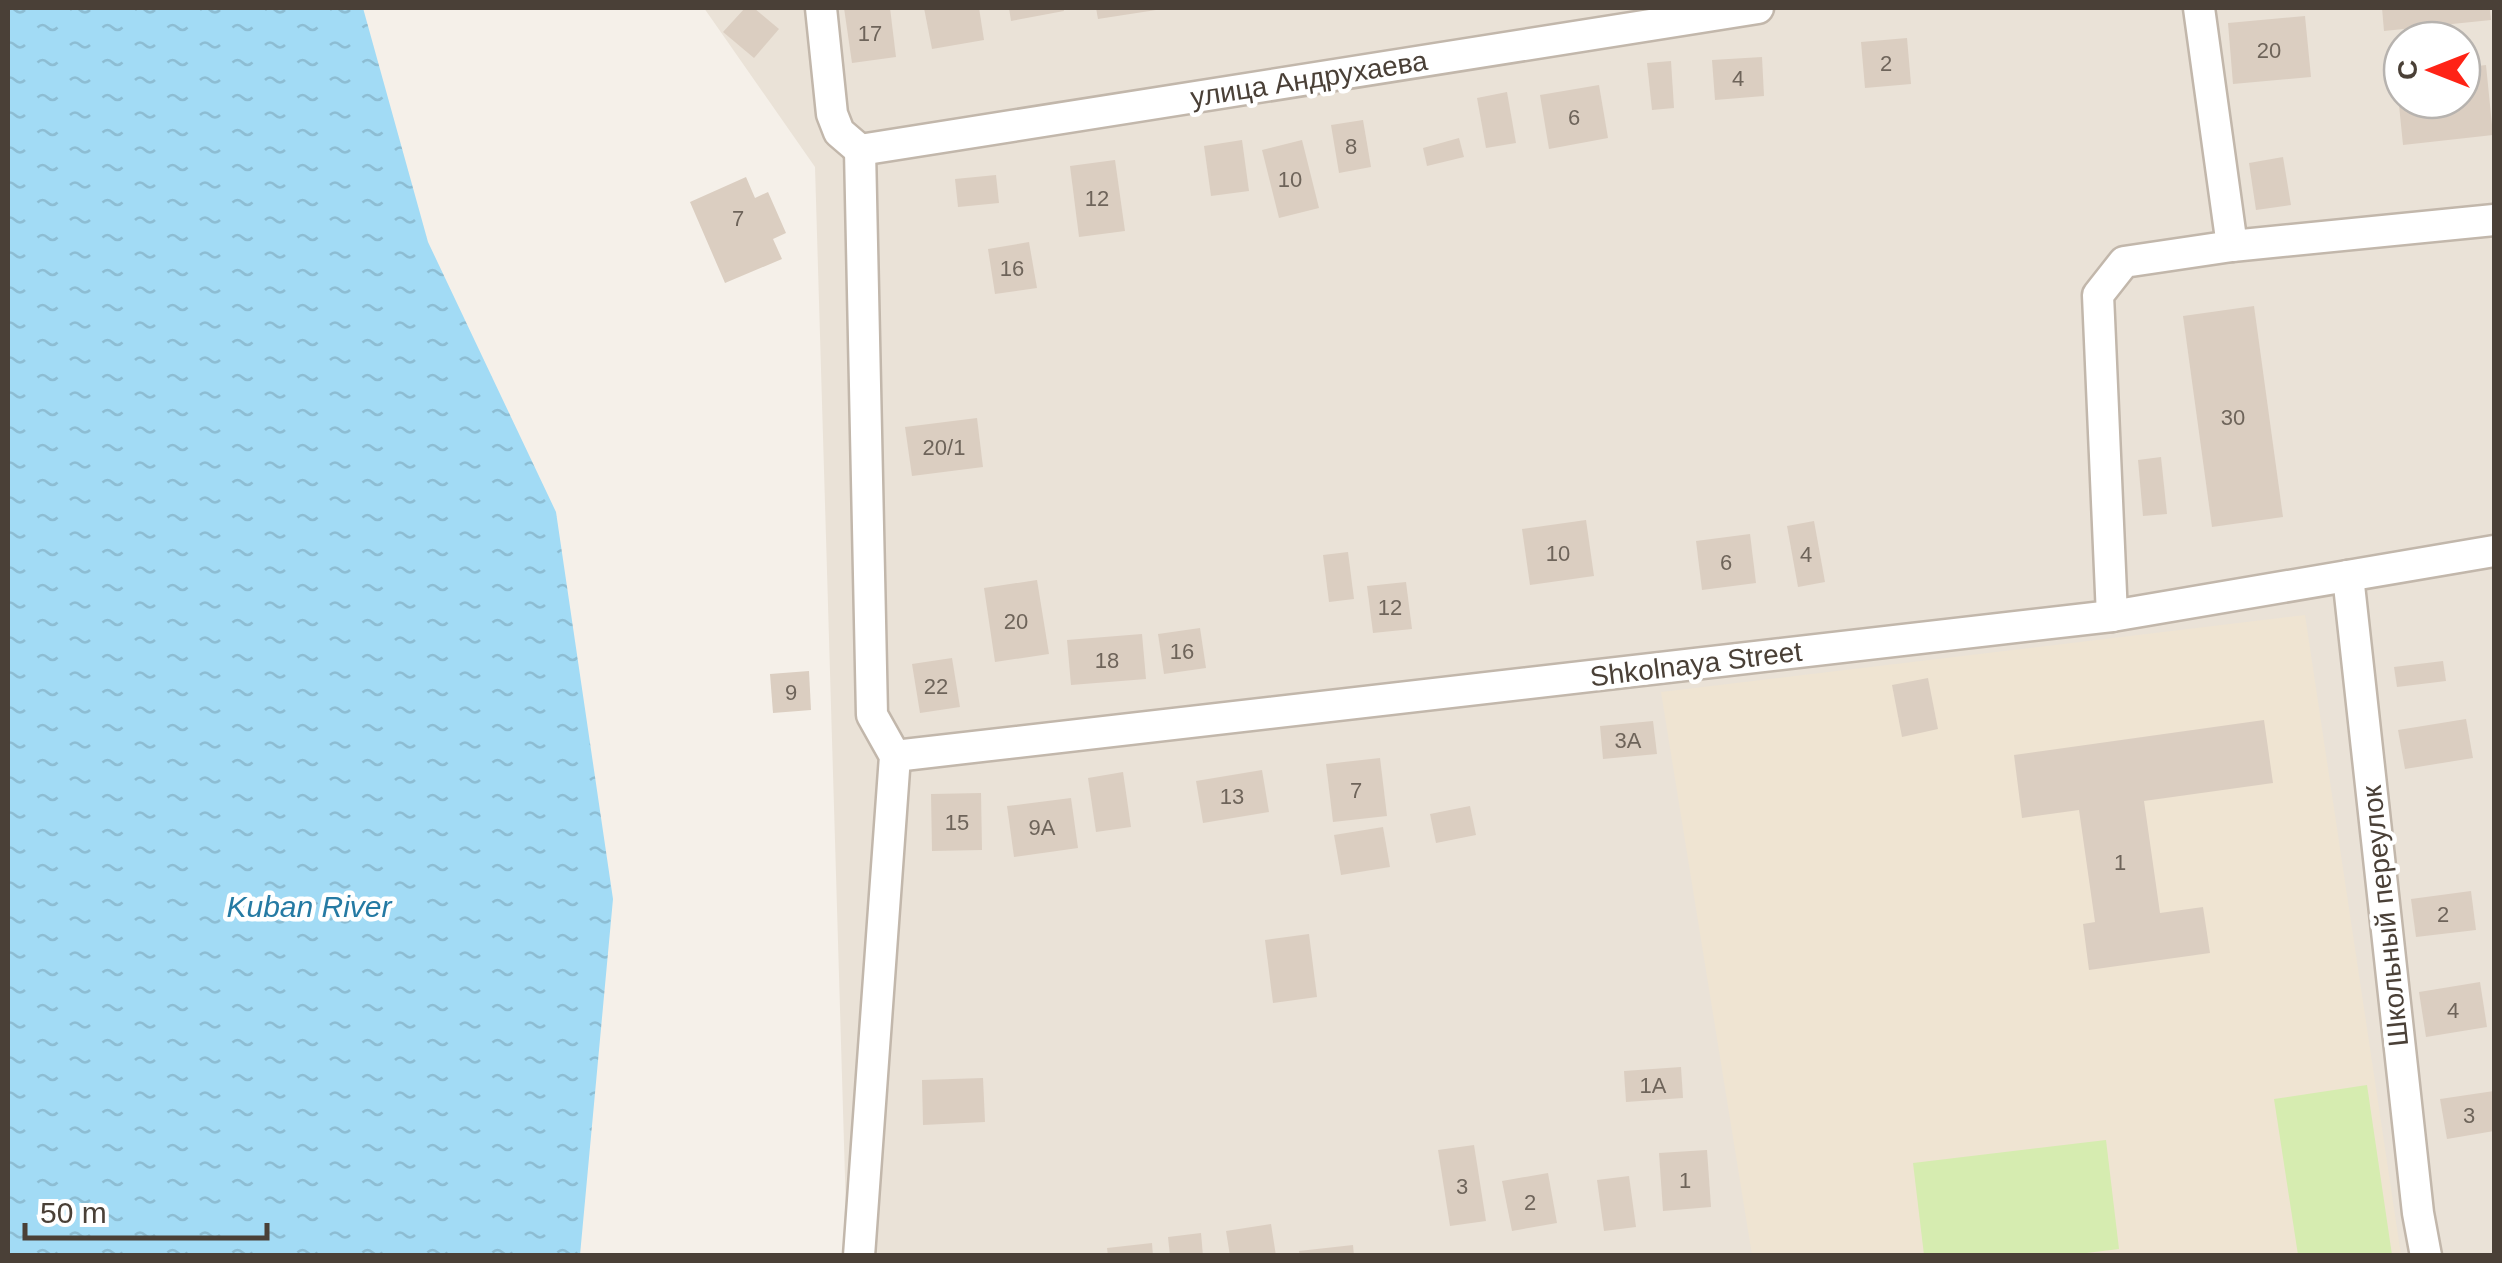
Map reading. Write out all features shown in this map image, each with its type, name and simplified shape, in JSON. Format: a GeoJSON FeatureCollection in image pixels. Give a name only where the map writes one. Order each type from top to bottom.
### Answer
{"type":"FeatureCollection","features":[{"type":"Feature","properties":{"kind":"street"},"geometry":{"type":"LineString","coordinates":[[821,8],[832,114],[839,132],[860,150],[872,715],[896,756],[859,1256]]}},
{"type":"Feature","properties":{"kind":"street","name":"улица Андрухаева"},"geometry":{"type":"LineString","coordinates":[[860,150],[1758,8]]}},
{"type":"Feature","properties":{"kind":"street"},"geometry":{"type":"LineString","coordinates":[[2199,8],[2232,246]]}},
{"type":"Feature","properties":{"kind":"street"},"geometry":{"type":"LineString","coordinates":[[2112,616],[2098,295],[2124,262],[2232,246],[2494,220]]}},
{"type":"Feature","properties":{"kind":"street","name":"Shkolnaya Street"},"geometry":{"type":"LineString","coordinates":[[896,756],[2112,616],[2494,551]]}},
{"type":"Feature","properties":{"kind":"street","name":"Школьный переулок"},"geometry":{"type":"LineString","coordinates":[[2348,576],[2418,1213],[2426,1256]]}},
{"type":"Feature","properties":{"kind":"shaded area"},"geometry":{"type":"Polygon","coordinates":[[[704,8],[2494,8],[2494,1255],[841,1255],[847,1245],[815,167],[704,8]]]}},
{"type":"Feature","properties":{"kind":"shaded area"},"geometry":{"type":"Polygon","coordinates":[[[2305,615],[2401,1255],[1752,1255],[1661,692],[2305,615]]]}},
{"type":"Feature","properties":{"kind":"green space"},"geometry":{"type":"Polygon","coordinates":[[[2367,1085],[2392,1255],[2298,1255],[2274,1099],[2367,1085]]]}},
{"type":"Feature","properties":{"kind":"green space"},"geometry":{"type":"Polygon","coordinates":[[[2106,1140],[2119,1249],[2062,1256],[1924,1255],[1913,1163],[2106,1140]]]}},
{"type":"Feature","properties":{"kind":"water","name":"Kuban River"},"geometry":{"type":"Polygon","coordinates":[[[8,8],[363,8],[428,242],[556,512],[613,899],[580,1255],[8,1255],[8,8]]]}},
{"type":"Feature","properties":{"kind":"building"},"geometry":{"type":"Polygon","coordinates":[[[745,8],[754,8],[779,29],[754,58],[723,32],[745,8]]]}},
{"type":"Feature","properties":{"kind":"building"},"geometry":{"type":"Polygon","coordinates":[[[844,8],[890,8],[896,57],[852,63],[844,8]]]}},
{"type":"Feature","properties":{"kind":"building"},"geometry":{"type":"Polygon","coordinates":[[[924,8],[979,8],[984,40],[932,49],[924,8]]]}},
{"type":"Feature","properties":{"kind":"building"},"geometry":{"type":"Polygon","coordinates":[[[1009,8],[1063,8],[1064,11],[1011,21],[1009,8]]]}},
{"type":"Feature","properties":{"kind":"building"},"geometry":{"type":"Polygon","coordinates":[[[1096,8],[1156,8],[1156,10],[1098,19],[1096,8]]]}},
{"type":"Feature","properties":{"kind":"building"},"geometry":{"type":"Polygon","coordinates":[[[2382,8],[2490,8],[2491,20],[2482,21],[2383,20],[2382,8]]]}},
{"type":"Feature","properties":{"kind":"building"},"geometry":{"type":"Polygon","coordinates":[[[2305,16],[2311,77],[2233,84],[2228,23],[2305,16]]]}},
{"type":"Feature","properties":{"kind":"building"},"geometry":{"type":"Polygon","coordinates":[[[1907,38],[1911,84],[1865,88],[1861,42],[1907,38]]]}},
{"type":"Feature","properties":{"kind":"building"},"geometry":{"type":"Polygon","coordinates":[[[1762,57],[1764,96],[1715,100],[1712,60],[1762,57]]]}},
{"type":"Feature","properties":{"kind":"building"},"geometry":{"type":"Polygon","coordinates":[[[1671,61],[1674,108],[1652,110],[1647,63],[1671,61]]]}},
{"type":"Feature","properties":{"kind":"building"},"geometry":{"type":"Polygon","coordinates":[[[2486,65],[2493,135],[2403,145],[2400,120],[2482,120],[2482,66],[2486,65]]]}},
{"type":"Feature","properties":{"kind":"building"},"geometry":{"type":"Polygon","coordinates":[[[1599,85],[1608,138],[1549,149],[1540,95],[1599,85]]]}},
{"type":"Feature","properties":{"kind":"building"},"geometry":{"type":"Polygon","coordinates":[[[1507,92],[1516,143],[1486,148],[1477,98],[1507,92]]]}},
{"type":"Feature","properties":{"kind":"building"},"geometry":{"type":"Polygon","coordinates":[[[1363,120],[1371,167],[1339,173],[1331,125],[1363,120]]]}},
{"type":"Feature","properties":{"kind":"building"},"geometry":{"type":"Polygon","coordinates":[[[1459,138],[1464,157],[1427,166],[1423,148],[1459,138]]]}},
{"type":"Feature","properties":{"kind":"building"},"geometry":{"type":"Polygon","coordinates":[[[1242,140],[1249,191],[1211,196],[1204,146],[1242,140]]]}},
{"type":"Feature","properties":{"kind":"building"},"geometry":{"type":"Polygon","coordinates":[[[1302,140],[1319,208],[1279,218],[1262,150],[1302,140]]]}},
{"type":"Feature","properties":{"kind":"building"},"geometry":{"type":"Polygon","coordinates":[[[2283,157],[2291,205],[2256,210],[2249,163],[2283,157]]]}},
{"type":"Feature","properties":{"kind":"building"},"geometry":{"type":"Polygon","coordinates":[[[1115,160],[1125,231],[1079,237],[1070,166],[1115,160]]]}},
{"type":"Feature","properties":{"kind":"building"},"geometry":{"type":"Polygon","coordinates":[[[996,175],[999,203],[958,207],[955,179],[996,175]]]}},
{"type":"Feature","properties":{"kind":"building"},"geometry":{"type":"Polygon","coordinates":[[[746,177],[755,198],[768,192],[786,233],[773,239],[782,259],[725,283],[690,202],[746,177]]]}},
{"type":"Feature","properties":{"kind":"building"},"geometry":{"type":"Polygon","coordinates":[[[1029,242],[1037,288],[995,294],[988,249],[1029,242]]]}},
{"type":"Feature","properties":{"kind":"building"},"geometry":{"type":"Polygon","coordinates":[[[2254,306],[2283,517],[2212,527],[2183,316],[2254,306]]]}},
{"type":"Feature","properties":{"kind":"building"},"geometry":{"type":"Polygon","coordinates":[[[977,418],[983,467],[912,476],[905,427],[977,418]]]}},
{"type":"Feature","properties":{"kind":"building"},"geometry":{"type":"Polygon","coordinates":[[[2161,457],[2167,514],[2143,516],[2138,460],[2161,457]]]}},
{"type":"Feature","properties":{"kind":"building"},"geometry":{"type":"Polygon","coordinates":[[[1586,520],[1594,576],[1530,585],[1522,529],[1586,520]]]}},
{"type":"Feature","properties":{"kind":"building"},"geometry":{"type":"Polygon","coordinates":[[[1814,521],[1825,582],[1798,587],[1787,526],[1814,521]]]}},
{"type":"Feature","properties":{"kind":"building"},"geometry":{"type":"Polygon","coordinates":[[[1750,534],[1756,583],[1702,590],[1696,541],[1750,534]]]}},
{"type":"Feature","properties":{"kind":"building"},"geometry":{"type":"Polygon","coordinates":[[[1348,552],[1354,599],[1329,602],[1323,555],[1348,552]]]}},
{"type":"Feature","properties":{"kind":"building"},"geometry":{"type":"Polygon","coordinates":[[[1037,580],[1049,654],[995,662],[984,588],[1037,580]]]}},
{"type":"Feature","properties":{"kind":"building"},"geometry":{"type":"Polygon","coordinates":[[[1406,582],[1412,629],[1373,633],[1367,586],[1406,582]]]}},
{"type":"Feature","properties":{"kind":"building"},"geometry":{"type":"Polygon","coordinates":[[[1200,628],[1206,668],[1164,674],[1158,634],[1200,628]]]}},
{"type":"Feature","properties":{"kind":"building"},"geometry":{"type":"Polygon","coordinates":[[[1142,634],[1146,679],[1071,685],[1067,640],[1142,634]]]}},
{"type":"Feature","properties":{"kind":"building"},"geometry":{"type":"Polygon","coordinates":[[[952,658],[960,707],[920,713],[912,664],[952,658]]]}},
{"type":"Feature","properties":{"kind":"building"},"geometry":{"type":"Polygon","coordinates":[[[2443,661],[2446,681],[2397,687],[2394,667],[2443,661]]]}},
{"type":"Feature","properties":{"kind":"building"},"geometry":{"type":"Polygon","coordinates":[[[809,671],[811,710],[773,713],[770,674],[809,671]]]}},
{"type":"Feature","properties":{"kind":"building"},"geometry":{"type":"Polygon","coordinates":[[[1928,678],[1938,729],[1902,737],[1892,685],[1928,678]]]}},
{"type":"Feature","properties":{"kind":"building"},"geometry":{"type":"Polygon","coordinates":[[[2466,719],[2473,758],[2405,769],[2398,730],[2466,719]]]}},
{"type":"Feature","properties":{"kind":"building"},"geometry":{"type":"Polygon","coordinates":[[[2264,720],[2273,783],[2144,801],[2160,913],[2203,907],[2210,953],[2089,970],[2083,924],[2095,922],[2079,810],[2022,818],[2014,755],[2264,720]]]}},
{"type":"Feature","properties":{"kind":"building"},"geometry":{"type":"Polygon","coordinates":[[[1653,721],[1657,754],[1603,759],[1600,726],[1653,721]]]}},
{"type":"Feature","properties":{"kind":"building"},"geometry":{"type":"Polygon","coordinates":[[[1380,758],[1387,816],[1333,822],[1326,764],[1380,758]]]}},
{"type":"Feature","properties":{"kind":"building"},"geometry":{"type":"Polygon","coordinates":[[[1262,770],[1269,812],[1203,823],[1196,781],[1262,770]]]}},
{"type":"Feature","properties":{"kind":"building"},"geometry":{"type":"Polygon","coordinates":[[[1123,772],[1131,827],[1096,832],[1088,778],[1123,772]]]}},
{"type":"Feature","properties":{"kind":"building"},"geometry":{"type":"Polygon","coordinates":[[[981,793],[982,850],[932,851],[931,794],[981,793]]]}},
{"type":"Feature","properties":{"kind":"building"},"geometry":{"type":"Polygon","coordinates":[[[1071,798],[1078,848],[1014,857],[1007,806],[1071,798]]]}},
{"type":"Feature","properties":{"kind":"building"},"geometry":{"type":"Polygon","coordinates":[[[1470,806],[1476,835],[1436,843],[1430,814],[1470,806]]]}},
{"type":"Feature","properties":{"kind":"building"},"geometry":{"type":"Polygon","coordinates":[[[1383,827],[1390,867],[1341,875],[1334,835],[1383,827]]]}},
{"type":"Feature","properties":{"kind":"building"},"geometry":{"type":"Polygon","coordinates":[[[2471,891],[2476,930],[2416,937],[2411,899],[2471,891]]]}},
{"type":"Feature","properties":{"kind":"building"},"geometry":{"type":"Polygon","coordinates":[[[1309,934],[1317,997],[1273,1003],[1265,940],[1309,934]]]}},
{"type":"Feature","properties":{"kind":"building"},"geometry":{"type":"Polygon","coordinates":[[[2480,982],[2487,1027],[2426,1037],[2419,992],[2480,982]]]}},
{"type":"Feature","properties":{"kind":"building"},"geometry":{"type":"Polygon","coordinates":[[[1681,1067],[1683,1098],[1626,1102],[1624,1071],[1681,1067]]]}},
{"type":"Feature","properties":{"kind":"building"},"geometry":{"type":"Polygon","coordinates":[[[983,1078],[985,1122],[923,1125],[922,1080],[983,1078]]]}},
{"type":"Feature","properties":{"kind":"building"},"geometry":{"type":"Polygon","coordinates":[[[2494,1091],[2494,1131],[2447,1139],[2440,1099],[2494,1091]]]}},
{"type":"Feature","properties":{"kind":"building"},"geometry":{"type":"Polygon","coordinates":[[[1474,1145],[1486,1221],[1450,1226],[1438,1150],[1474,1145]]]}},
{"type":"Feature","properties":{"kind":"building"},"geometry":{"type":"Polygon","coordinates":[[[1707,1150],[1711,1207],[1663,1211],[1659,1153],[1707,1150]]]}},
{"type":"Feature","properties":{"kind":"building"},"geometry":{"type":"Polygon","coordinates":[[[1548,1173],[1557,1223],[1512,1231],[1502,1181],[1548,1173]]]}},
{"type":"Feature","properties":{"kind":"building"},"geometry":{"type":"Polygon","coordinates":[[[1629,1176],[1636,1227],[1604,1231],[1597,1180],[1629,1176]]]}},
{"type":"Feature","properties":{"kind":"building"},"geometry":{"type":"Polygon","coordinates":[[[1271,1224],[1276,1256],[1230,1256],[1226,1231],[1271,1224]]]}},
{"type":"Feature","properties":{"kind":"building"},"geometry":{"type":"Polygon","coordinates":[[[1201,1233],[1203,1256],[1170,1256],[1168,1237],[1201,1233]]]}},
{"type":"Feature","properties":{"kind":"building"},"geometry":{"type":"Polygon","coordinates":[[[1152,1243],[1153,1256],[1108,1256],[1107,1248],[1152,1243]]]}},
{"type":"Feature","properties":{"kind":"building"},"geometry":{"type":"Polygon","coordinates":[[[1353,1245],[1354,1256],[1300,1256],[1299,1251],[1353,1245]]]}}]}
